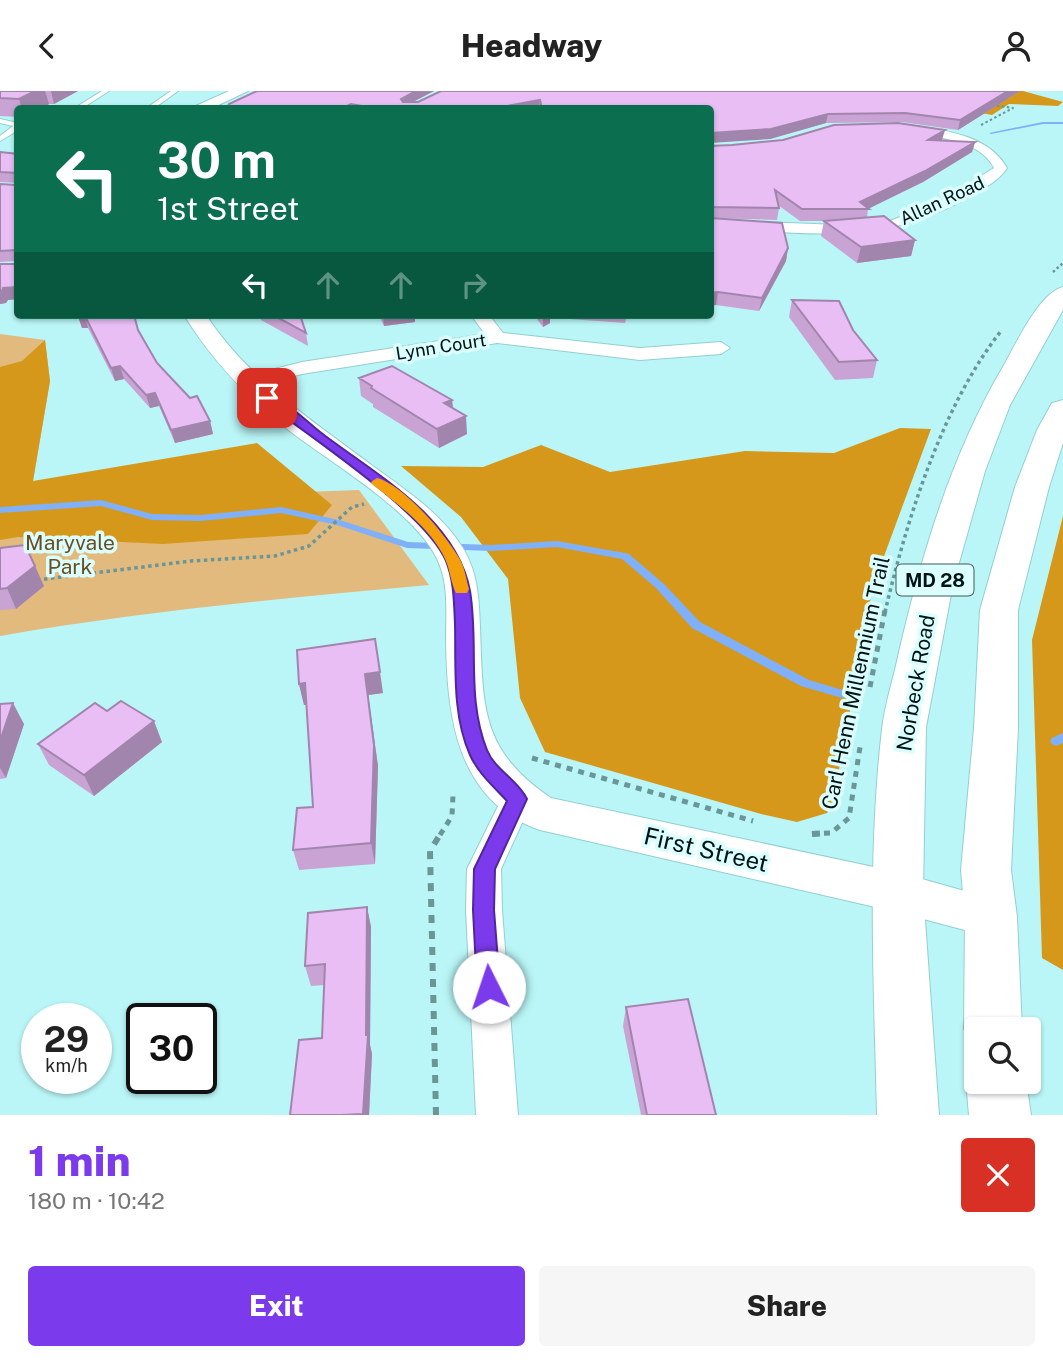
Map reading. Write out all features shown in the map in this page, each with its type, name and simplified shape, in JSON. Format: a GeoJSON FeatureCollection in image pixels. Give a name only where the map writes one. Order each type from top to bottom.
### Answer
{"type":"FeatureCollection","features":[{"type":"Feature","properties":{"kind":"main road","name":"Norbeck Road"},"geometry":{"type":"LineString","coordinates":[[897,892],[904,727],[934,584],[969,471],[995,405],[1044,319],[1053,287]]}},
{"type":"Feature","properties":{"kind":"main road","name":"MD 28"},"geometry":{"type":"LineString","coordinates":[[993,1017],[991,918],[986,870],[996,728],[999,610],[1032,487],[1052,430],[1063,409]]}},
{"type":"Feature","properties":{"kind":"main road","name":"MD 28"},"geometry":{"type":"LineString","coordinates":[[897,892],[908,1115]]}},
{"type":"Feature","properties":{"kind":"main road"},"geometry":{"type":"LineString","coordinates":[[998,1094],[1000,1115]]}},
{"type":"Feature","properties":{"kind":"street"},"geometry":{"type":"LineString","coordinates":[[206,105],[241,91]]}},
{"type":"Feature","properties":{"kind":"street"},"geometry":{"type":"LineString","coordinates":[[897,128],[951,137]]}},
{"type":"Feature","properties":{"kind":"street","name":"Allan Road"},"geometry":{"type":"LineString","coordinates":[[714,224],[853,228],[891,225],[911,220],[996,175],[1001,168],[992,153],[970,142],[951,137]]}},
{"type":"Feature","properties":{"kind":"street"},"geometry":{"type":"LineString","coordinates":[[197,319],[207,339],[246,382],[402,501],[445,548],[462,591],[466,707],[472,730],[479,754],[517,799],[484,869],[484,910],[497,1115]]}},
{"type":"Feature","properties":{"kind":"street"},"geometry":{"type":"LineString","coordinates":[[483,319],[497,338]]}},
{"type":"Feature","properties":{"kind":"street","name":"Lynn Court"},"geometry":{"type":"LineString","coordinates":[[246,382],[302,368],[497,338],[640,354],[721,348]]}},
{"type":"Feature","properties":{"kind":"street","name":"First Street"},"geometry":{"type":"LineString","coordinates":[[517,799],[540,813],[897,892],[991,918]]}},
{"type":"Feature","properties":{"kind":"lane"},"geometry":{"type":"LineString","coordinates":[[83,105],[106,91]]}},
{"type":"Feature","properties":{"kind":"lane"},"geometry":{"type":"LineString","coordinates":[[154,105],[175,91]]}},
{"type":"Feature","properties":{"kind":"lane"},"geometry":{"type":"LineString","coordinates":[[0,140],[9,142]]}},
{"type":"Feature","properties":{"kind":"path"},"geometry":{"type":"LineString","coordinates":[[951,137],[999,117],[1013,108],[992,104]]}},
{"type":"Feature","properties":{"kind":"path"},"geometry":{"type":"LineString","coordinates":[[1053,287],[1063,263]]}},
{"type":"Feature","properties":{"kind":"path","name":"Carl Henn Millennium Trail"},"geometry":{"type":"LineString","coordinates":[[869,693],[885,603],[909,519],[932,455],[984,351],[1007,323]]}},
{"type":"Feature","properties":{"kind":"path"},"geometry":{"type":"LineString","coordinates":[[34,581],[191,561],[275,556],[309,546],[352,507]]}},
{"type":"Feature","properties":{"kind":"path","name":"Carl Henn Millennium Trail"},"geometry":{"type":"LineString","coordinates":[[802,834],[831,833],[849,818],[861,743]]}},
{"type":"Feature","properties":{"kind":"path"},"geometry":{"type":"LineString","coordinates":[[531,758],[763,824]]}},
{"type":"Feature","properties":{"kind":"path"},"geometry":{"type":"LineString","coordinates":[[436,1115],[430,851],[452,816],[453,795]]}},
{"type":"Feature","properties":{"kind":"green space","name":"Maryvale Park"},"geometry":{"type":"Polygon","coordinates":[[[0,334],[45,340],[50,381],[33,481],[250,494],[359,490],[429,585],[160,612],[0,636],[0,334]]]}},
{"type":"Feature","properties":{"kind":"shaded area"},"geometry":{"type":"Polygon","coordinates":[[[942,91],[1023,91],[1063,102],[1058,106],[1009,104],[992,115],[948,107],[942,91]]]}},
{"type":"Feature","properties":{"kind":"shaded area"},"geometry":{"type":"Polygon","coordinates":[[[45,340],[50,381],[33,481],[257,443],[332,505],[308,534],[163,544],[18,537],[0,540],[0,367],[22,361],[45,340]]]}},
{"type":"Feature","properties":{"kind":"shaded area"},"geometry":{"type":"Polygon","coordinates":[[[900,428],[931,429],[873,586],[833,802],[827,813],[797,822],[545,752],[520,698],[508,579],[461,517],[401,466],[483,467],[541,445],[610,472],[745,451],[834,453],[900,428]]]}},
{"type":"Feature","properties":{"kind":"shaded area"},"geometry":{"type":"Polygon","coordinates":[[[1063,516],[1063,970],[1042,958],[1032,640],[1063,516]]]}},
{"type":"Feature","properties":{"kind":"building"},"geometry":{"type":"Polygon","coordinates":[[[0,91],[35,91],[19,99],[0,98],[0,91]]]}},
{"type":"Feature","properties":{"kind":"building"},"geometry":{"type":"Polygon","coordinates":[[[257,91],[416,91],[401,99],[403,102],[418,102],[441,91],[1008,91],[960,120],[905,113],[828,114],[771,129],[714,133],[714,105],[541,105],[540,100],[513,105],[229,104],[257,91]]]}},
{"type":"Feature","properties":{"kind":"building"},"geometry":{"type":"Polygon","coordinates":[[[898,123],[945,130],[928,140],[975,142],[925,171],[860,202],[869,209],[802,209],[775,190],[779,208],[714,207],[714,146],[783,140],[834,125],[898,123]]]}},
{"type":"Feature","properties":{"kind":"building"},"geometry":{"type":"Polygon","coordinates":[[[0,152],[14,154],[14,173],[0,172],[0,152]]]}},
{"type":"Feature","properties":{"kind":"building"},"geometry":{"type":"Polygon","coordinates":[[[0,184],[14,185],[14,250],[0,251],[0,184]]]}},
{"type":"Feature","properties":{"kind":"building"},"geometry":{"type":"Polygon","coordinates":[[[884,216],[915,240],[861,247],[824,221],[884,216]]]}},
{"type":"Feature","properties":{"kind":"building"},"geometry":{"type":"Polygon","coordinates":[[[714,218],[782,223],[788,248],[762,298],[714,292],[714,218]]]}},
{"type":"Feature","properties":{"kind":"building"},"geometry":{"type":"Polygon","coordinates":[[[0,264],[14,264],[14,287],[3,288],[0,292],[0,264]]]}},
{"type":"Feature","properties":{"kind":"building"},"geometry":{"type":"Polygon","coordinates":[[[792,300],[839,301],[853,330],[877,360],[839,362],[792,300]]]}},
{"type":"Feature","properties":{"kind":"building"},"geometry":{"type":"Polygon","coordinates":[[[86,319],[135,319],[138,330],[157,363],[190,398],[197,396],[210,421],[171,430],[155,393],[146,395],[120,366],[111,368],[86,319]]]}},
{"type":"Feature","properties":{"kind":"building"},"geometry":{"type":"Polygon","coordinates":[[[280,319],[301,319],[306,333],[280,319]]]}},
{"type":"Feature","properties":{"kind":"building"},"geometry":{"type":"Polygon","coordinates":[[[392,366],[452,400],[444,403],[466,416],[437,429],[359,378],[392,366]]]}},
{"type":"Feature","properties":{"kind":"building"},"geometry":{"type":"Polygon","coordinates":[[[25,545],[35,566],[7,588],[0,589],[0,548],[25,545]]]}},
{"type":"Feature","properties":{"kind":"building"},"geometry":{"type":"Polygon","coordinates":[[[375,639],[380,672],[365,674],[374,745],[371,843],[293,850],[297,808],[313,807],[305,683],[299,684],[297,650],[375,639]]]}},
{"type":"Feature","properties":{"kind":"building"},"geometry":{"type":"Polygon","coordinates":[[[121,701],[154,721],[84,775],[38,744],[95,703],[107,711],[121,701]]]}},
{"type":"Feature","properties":{"kind":"building"},"geometry":{"type":"Polygon","coordinates":[[[13,703],[0,741],[0,704],[13,703]]]}},
{"type":"Feature","properties":{"kind":"building"},"geometry":{"type":"Polygon","coordinates":[[[367,907],[368,1035],[363,1114],[290,1115],[299,1040],[322,1038],[325,964],[305,966],[308,913],[367,907]]]}},
{"type":"Feature","properties":{"kind":"building"},"geometry":{"type":"Polygon","coordinates":[[[688,999],[716,1115],[647,1115],[626,1007],[688,999]]]}},
{"type":"Feature","properties":{"kind":"waterway"},"geometry":{"type":"LineString","coordinates":[[991,133],[1043,123],[1063,123]]}},
{"type":"Feature","properties":{"kind":"waterway"},"geometry":{"type":"LineString","coordinates":[[0,510],[101,503],[152,517],[201,518],[281,510],[340,523],[407,545],[491,548],[557,544],[625,556],[660,586],[696,625],[805,683],[842,694]]}},
{"type":"Feature","properties":{"kind":"waterway"},"geometry":{"type":"LineString","coordinates":[[1056,741],[1063,738]]}},
{"type":"Feature","properties":{"kind":"slow traffic"},"geometry":{"type":"LineString","coordinates":[[377,482],[402,501],[437,536],[453,560],[461,589]]}},
{"type":"Feature","properties":{"kind":"route"},"geometry":{"type":"LineString","coordinates":[[267,398],[402,501],[437,536],[453,560],[462,591],[466,707],[472,730],[479,754],[517,799],[484,869],[489,987]]}}]}
